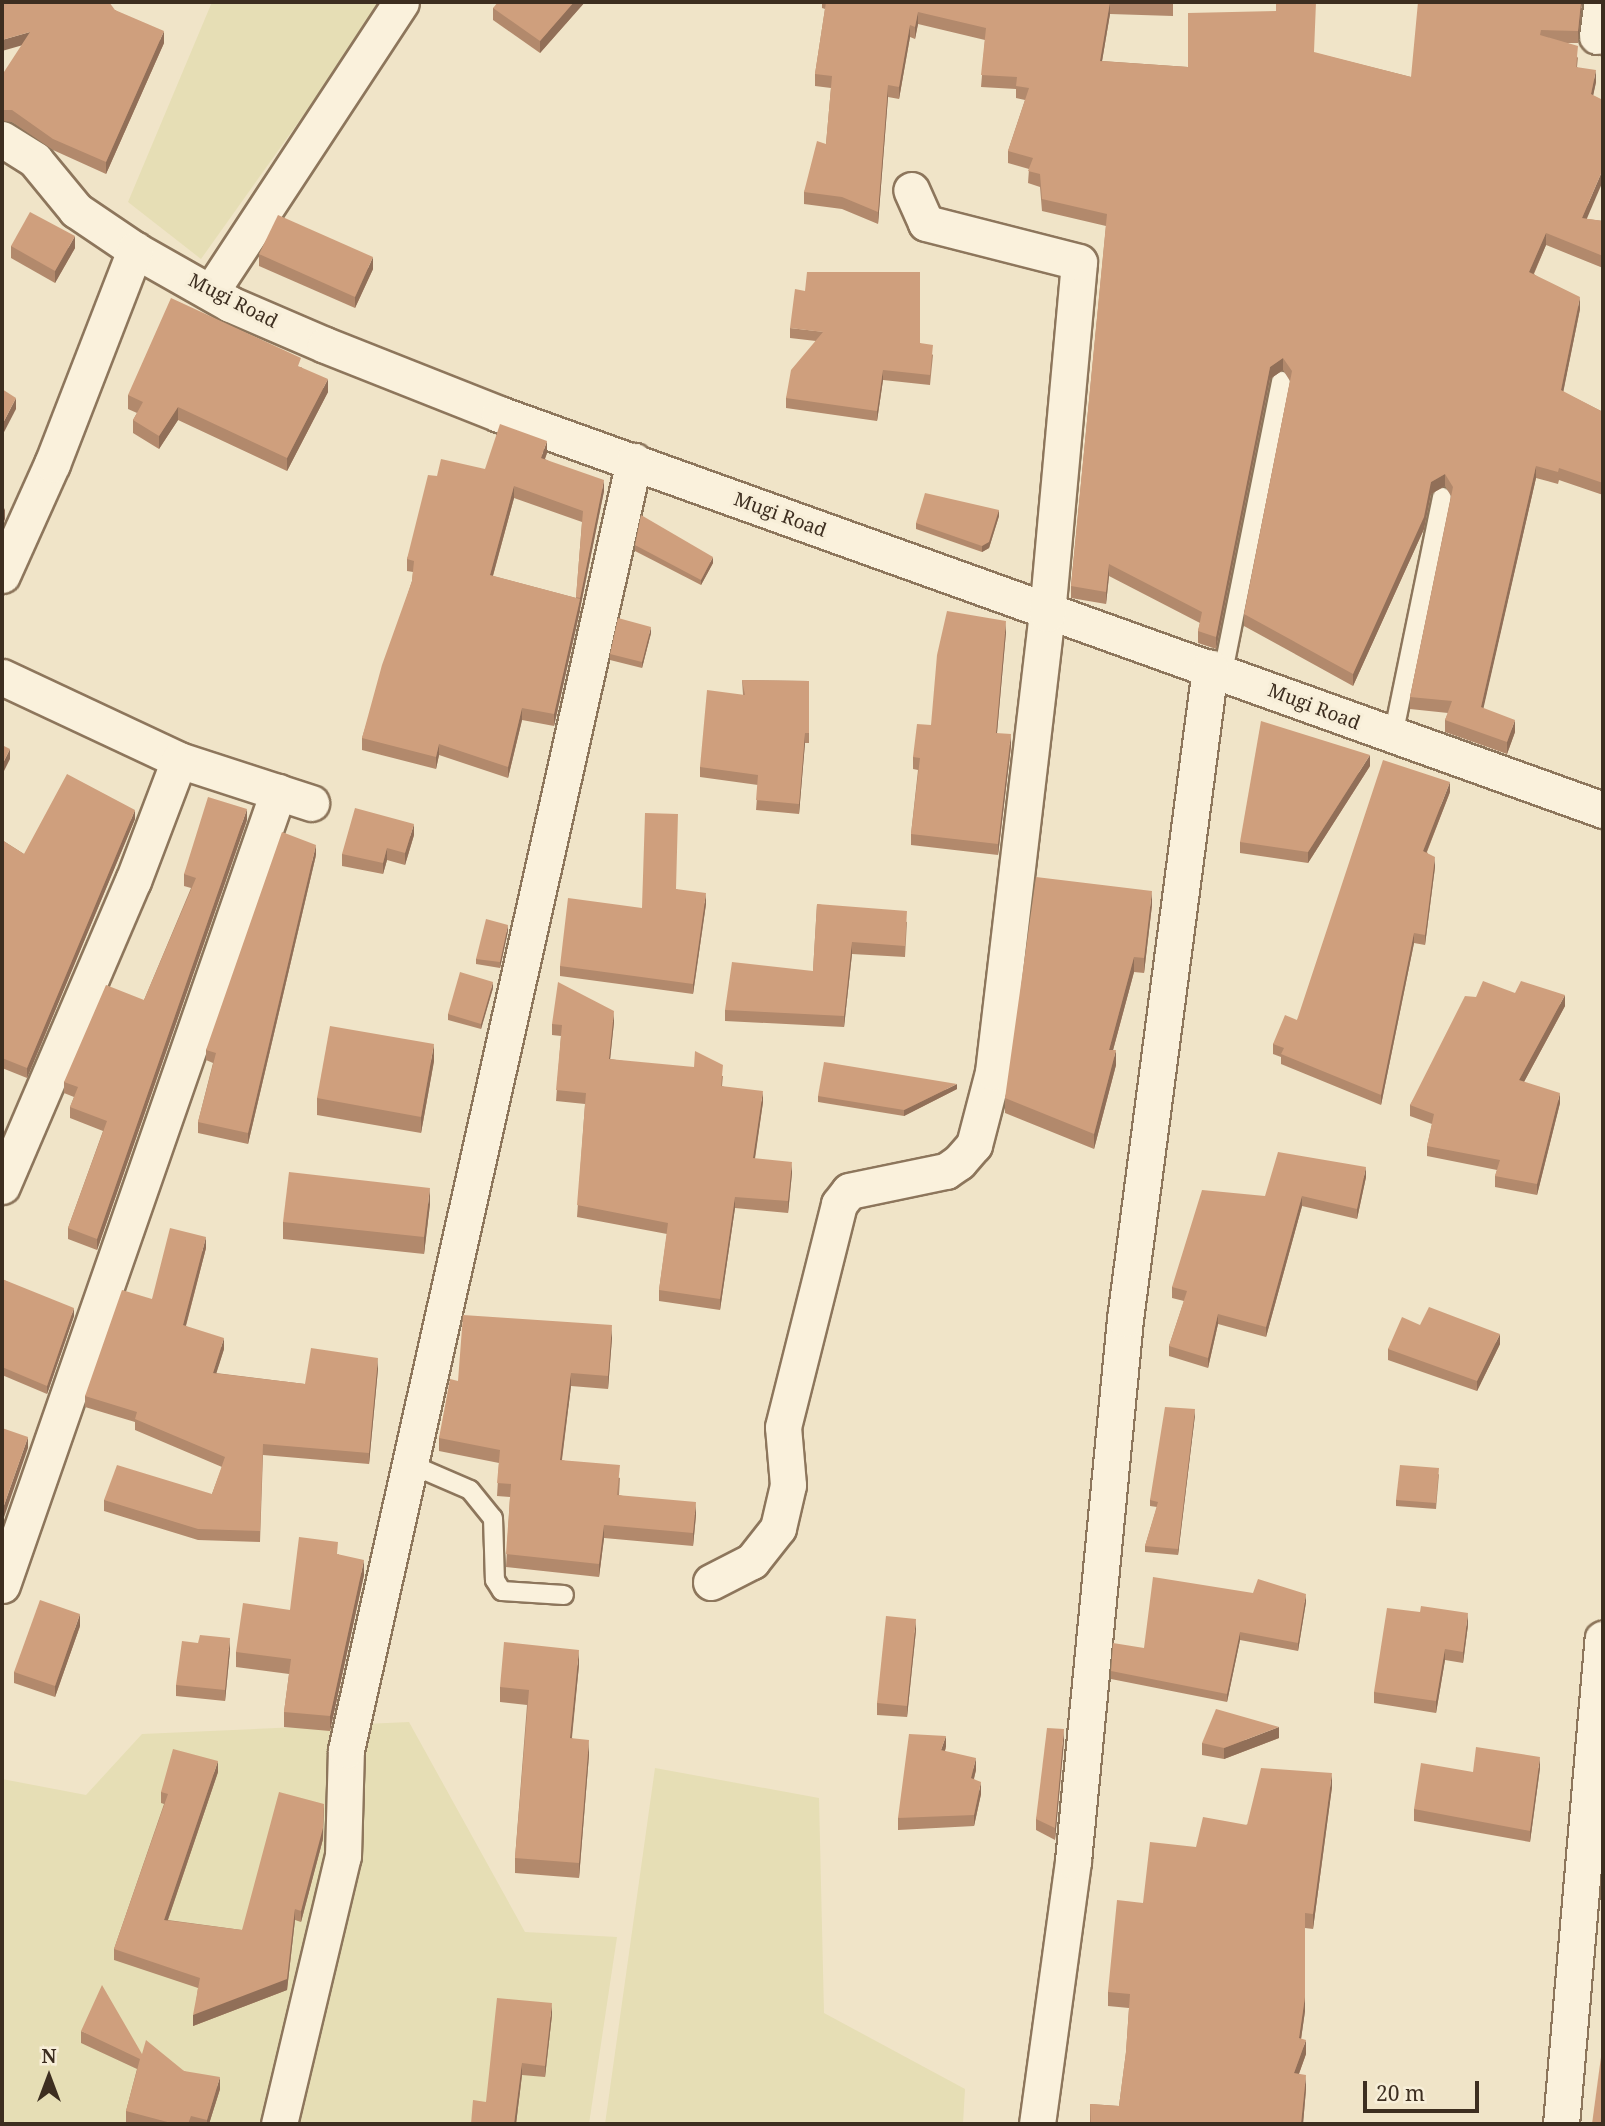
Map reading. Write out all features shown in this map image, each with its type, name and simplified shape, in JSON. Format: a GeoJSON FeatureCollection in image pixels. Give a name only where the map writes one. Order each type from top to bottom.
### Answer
{"type":"FeatureCollection","features":[{"type":"Feature","properties":{"kind":"street"},"geometry":{"type":"LineString","coordinates":[[212,290],[401,2]]}},
{"type":"Feature","properties":{"kind":"street"},"geometry":{"type":"LineString","coordinates":[[1597,36],[1602,2]]}},
{"type":"Feature","properties":{"kind":"street","name":"Mugi Road"},"geometry":{"type":"LineString","coordinates":[[2,139],[35,160],[76,210],[135,250],[212,290],[230,304],[337,350],[499,414],[634,461],[1047,614],[1217,670],[1603,810]]}},
{"type":"Feature","properties":{"kind":"street"},"geometry":{"type":"LineString","coordinates":[[711,1582],[752,1561],[778,1528],[788,1485],[783,1427],[839,1204],[849,1191],[946,1171],[974,1145],[993,1072],[1047,614],[1079,262],[926,223],[911,190]]}},
{"type":"Feature","properties":{"kind":"street"},"geometry":{"type":"LineString","coordinates":[[2,575],[52,464],[135,250]]}},
{"type":"Feature","properties":{"kind":"street"},"geometry":{"type":"LineString","coordinates":[[279,2124],[343,1856],[346,1750],[634,461]]}},
{"type":"Feature","properties":{"kind":"street"},"geometry":{"type":"LineString","coordinates":[[1037,2124],[1073,1861],[1125,1319],[1217,670]]}},
{"type":"Feature","properties":{"kind":"street"},"geometry":{"type":"LineString","coordinates":[[2,677],[179,761],[311,803]]}},
{"type":"Feature","properties":{"kind":"street"},"geometry":{"type":"LineString","coordinates":[[2,1186],[133,881],[179,761]]}},
{"type":"Feature","properties":{"kind":"street"},"geometry":{"type":"LineString","coordinates":[[2,1585],[278,792]]}},
{"type":"Feature","properties":{"kind":"street"},"geometry":{"type":"LineString","coordinates":[[1561,2124],[1603,1639]]}},
{"type":"Feature","properties":{"kind":"lane"},"geometry":{"type":"LineString","coordinates":[[1217,670],[1281,381]]}},
{"type":"Feature","properties":{"kind":"lane"},"geometry":{"type":"LineString","coordinates":[[1393,736],[1442,497]]}},
{"type":"Feature","properties":{"kind":"lane"},"geometry":{"type":"LineString","coordinates":[[410,1464],[470,1490],[493,1518],[495,1580],[502,1591],[564,1595]]}},
{"type":"Feature","properties":{"kind":"shaded area"},"geometry":{"type":"Polygon","coordinates":[[[212,2],[384,2],[201,259],[128,202],[212,2]]]}},
{"type":"Feature","properties":{"kind":"shaded area"},"geometry":{"type":"Polygon","coordinates":[[[409,1722],[525,1932],[617,1937],[589,2124],[2,2124],[2,1779],[86,1795],[142,1734],[409,1722]]]}},
{"type":"Feature","properties":{"kind":"shaded area"},"geometry":{"type":"Polygon","coordinates":[[[655,1768],[819,1798],[824,2013],[965,2089],[963,2124],[605,2124],[655,1768]]]}},
{"type":"Feature","properties":{"kind":"building"},"geometry":{"type":"Polygon","coordinates":[[[2,2],[109,2],[115,10],[164,31],[106,162],[53,139],[12,110],[2,110],[2,75],[30,32],[2,40],[2,2]]]}},
{"type":"Feature","properties":{"kind":"building"},"geometry":{"type":"Polygon","coordinates":[[[498,2],[574,2],[540,41],[493,8],[498,2]]]}},
{"type":"Feature","properties":{"kind":"building"},"geometry":{"type":"Polygon","coordinates":[[[826,2],[1110,2],[1100,61],[1188,67],[1188,13],[1276,11],[1276,2],[1316,2],[1314,52],[1411,77],[1418,2],[1581,2],[1578,31],[1541,30],[1540,35],[1578,46],[1576,67],[1596,70],[1591,94],[1603,100],[1603,169],[1582,218],[1603,221],[1603,256],[1546,233],[1529,272],[1580,297],[1561,390],[1603,412],[1603,483],[1559,468],[1558,472],[1536,466],[1481,707],[1515,720],[1507,742],[1445,720],[1452,701],[1410,697],[1453,487],[1445,474],[1431,482],[1424,517],[1353,674],[1244,614],[1292,371],[1283,358],[1270,367],[1216,637],[1198,631],[1202,612],[1109,564],[1106,592],[1071,586],[1107,214],[1042,199],[1040,174],[1028,171],[1033,158],[1008,151],[1029,88],[1016,86],[1017,77],[981,75],[986,28],[918,12],[915,27],[910,25],[899,87],[888,85],[878,212],[842,197],[804,192],[817,141],[826,144],[832,76],[815,74],[826,2]]]}},
{"type":"Feature","properties":{"kind":"building"},"geometry":{"type":"Polygon","coordinates":[[[1110,2],[1173,2],[1173,4],[1110,2]]]}},
{"type":"Feature","properties":{"kind":"building"},"geometry":{"type":"Polygon","coordinates":[[[30,212],[75,236],[55,271],[11,246],[30,212]]]}},
{"type":"Feature","properties":{"kind":"building"},"geometry":{"type":"Polygon","coordinates":[[[278,215],[373,257],[355,297],[259,254],[278,215]]]}},
{"type":"Feature","properties":{"kind":"building"},"geometry":{"type":"Polygon","coordinates":[[[807,272],[920,272],[920,343],[933,345],[930,375],[883,370],[877,411],[786,398],[791,370],[823,332],[790,328],[795,289],[805,291],[807,272]]]}},
{"type":"Feature","properties":{"kind":"building"},"geometry":{"type":"Polygon","coordinates":[[[171,298],[301,358],[298,366],[328,379],[287,458],[178,407],[159,436],[133,420],[143,402],[128,395],[171,298]]]}},
{"type":"Feature","properties":{"kind":"building"},"geometry":{"type":"Polygon","coordinates":[[[2,389],[16,398],[2,425],[2,389]]]}},
{"type":"Feature","properties":{"kind":"building"},"geometry":{"type":"Polygon","coordinates":[[[500,424],[547,441],[541,458],[604,480],[580,598],[576,597],[583,511],[514,486],[490,575],[580,599],[554,714],[522,708],[508,767],[439,744],[436,757],[362,738],[382,665],[412,581],[414,561],[407,559],[428,475],[437,476],[441,459],[485,469],[500,424]]]}},
{"type":"Feature","properties":{"kind":"building"},"geometry":{"type":"Polygon","coordinates":[[[925,493],[999,510],[989,542],[982,546],[916,523],[925,493]]]}},
{"type":"Feature","properties":{"kind":"building"},"geometry":{"type":"Polygon","coordinates":[[[641,515],[713,557],[701,580],[635,545],[641,515]]]}},
{"type":"Feature","properties":{"kind":"building"},"geometry":{"type":"Polygon","coordinates":[[[947,611],[1006,621],[996,733],[1011,734],[998,844],[911,834],[920,758],[913,757],[917,724],[931,725],[937,655],[947,611]]]}},
{"type":"Feature","properties":{"kind":"building"},"geometry":{"type":"Polygon","coordinates":[[[618,618],[651,627],[642,662],[610,654],[618,618]]]}},
{"type":"Feature","properties":{"kind":"building"},"geometry":{"type":"Polygon","coordinates":[[[742,680],[809,681],[809,733],[805,733],[799,804],[756,800],[758,775],[700,767],[707,690],[745,695],[742,680]]]}},
{"type":"Feature","properties":{"kind":"building"},"geometry":{"type":"Polygon","coordinates":[[[1261,721],[1370,755],[1308,852],[1240,842],[1261,721]]]}},
{"type":"Feature","properties":{"kind":"building"},"geometry":{"type":"Polygon","coordinates":[[[2,745],[10,749],[2,765],[2,745]]]}},
{"type":"Feature","properties":{"kind":"building"},"geometry":{"type":"Polygon","coordinates":[[[1383,760],[1450,782],[1423,851],[1435,857],[1425,935],[1414,933],[1381,1095],[1281,1054],[1284,1048],[1273,1044],[1285,1015],[1297,1020],[1383,760]]]}},
{"type":"Feature","properties":{"kind":"building"},"geometry":{"type":"Polygon","coordinates":[[[67,774],[135,810],[27,1068],[2,1058],[2,840],[24,854],[67,774]]]}},
{"type":"Feature","properties":{"kind":"building"},"geometry":{"type":"Polygon","coordinates":[[[208,797],[247,809],[97,1239],[68,1228],[107,1121],[70,1107],[78,1087],[64,1082],[106,985],[144,1000],[196,878],[184,874],[208,797]]]}},
{"type":"Feature","properties":{"kind":"building"},"geometry":{"type":"Polygon","coordinates":[[[355,808],[414,824],[405,853],[387,848],[383,863],[342,854],[355,808]]]}},
{"type":"Feature","properties":{"kind":"building"},"geometry":{"type":"Polygon","coordinates":[[[645,813],[678,814],[676,889],[706,893],[693,984],[560,966],[568,898],[642,908],[645,813]]]}},
{"type":"Feature","properties":{"kind":"building"},"geometry":{"type":"Polygon","coordinates":[[[282,832],[316,845],[248,1133],[198,1122],[216,1053],[206,1050],[282,832]]]}},
{"type":"Feature","properties":{"kind":"building"},"geometry":{"type":"Polygon","coordinates":[[[1036,877],[1152,891],[1144,958],[1134,957],[1109,1050],[1116,1050],[1094,1134],[1005,1098],[1036,877]]]}},
{"type":"Feature","properties":{"kind":"building"},"geometry":{"type":"Polygon","coordinates":[[[817,904],[907,911],[905,946],[852,942],[844,1016],[725,1010],[732,962],[813,971],[817,904]]]}},
{"type":"Feature","properties":{"kind":"building"},"geometry":{"type":"Polygon","coordinates":[[[486,919],[508,925],[500,962],[476,959],[486,919]]]}},
{"type":"Feature","properties":{"kind":"building"},"geometry":{"type":"Polygon","coordinates":[[[460,972],[493,982],[481,1024],[448,1014],[460,972]]]}},
{"type":"Feature","properties":{"kind":"building"},"geometry":{"type":"Polygon","coordinates":[[[1483,981],[1515,993],[1521,981],[1565,995],[1519,1080],[1560,1093],[1537,1184],[1495,1176],[1500,1160],[1427,1146],[1434,1114],[1410,1105],[1465,996],[1476,997],[1483,981]]]}},
{"type":"Feature","properties":{"kind":"building"},"geometry":{"type":"Polygon","coordinates":[[[558,982],[614,1011],[609,1059],[694,1067],[695,1051],[723,1065],[721,1086],[763,1091],[753,1158],[792,1162],[788,1201],[735,1197],[720,1299],[659,1290],[668,1223],[577,1205],[586,1093],[556,1090],[562,1025],[552,1024],[558,982]]]}},
{"type":"Feature","properties":{"kind":"building"},"geometry":{"type":"Polygon","coordinates":[[[330,1026],[434,1044],[421,1117],[317,1098],[330,1026]]]}},
{"type":"Feature","properties":{"kind":"building"},"geometry":{"type":"Polygon","coordinates":[[[824,1062],[957,1084],[904,1110],[818,1096],[824,1062]]]}},
{"type":"Feature","properties":{"kind":"building"},"geometry":{"type":"Polygon","coordinates":[[[1278,1152],[1366,1167],[1357,1209],[1302,1196],[1266,1327],[1218,1314],[1208,1358],[1169,1346],[1187,1291],[1172,1287],[1202,1190],[1265,1196],[1278,1152]]]}},
{"type":"Feature","properties":{"kind":"building"},"geometry":{"type":"Polygon","coordinates":[[[289,1172],[430,1188],[424,1237],[283,1222],[289,1172]]]}},
{"type":"Feature","properties":{"kind":"building"},"geometry":{"type":"Polygon","coordinates":[[[170,1228],[206,1237],[183,1325],[224,1338],[213,1373],[305,1384],[311,1348],[378,1358],[369,1453],[263,1444],[260,1531],[198,1529],[104,1500],[117,1465],[212,1494],[225,1457],[135,1419],[137,1412],[85,1396],[122,1290],[152,1299],[170,1228]]]}},
{"type":"Feature","properties":{"kind":"building"},"geometry":{"type":"Polygon","coordinates":[[[2,1279],[74,1308],[47,1386],[2,1367],[2,1279]]]}},
{"type":"Feature","properties":{"kind":"building"},"geometry":{"type":"Polygon","coordinates":[[[1429,1307],[1500,1334],[1477,1381],[1388,1349],[1402,1317],[1420,1325],[1429,1307]]]}},
{"type":"Feature","properties":{"kind":"building"},"geometry":{"type":"Polygon","coordinates":[[[463,1315],[612,1325],[608,1376],[571,1373],[560,1460],[620,1465],[617,1495],[696,1502],[693,1533],[604,1525],[599,1564],[506,1554],[511,1484],[497,1483],[500,1450],[439,1438],[450,1379],[458,1381],[463,1315]]]}},
{"type":"Feature","properties":{"kind":"building"},"geometry":{"type":"Polygon","coordinates":[[[1165,1407],[1195,1409],[1178,1549],[1145,1546],[1158,1502],[1150,1500],[1165,1407]]]}},
{"type":"Feature","properties":{"kind":"building"},"geometry":{"type":"Polygon","coordinates":[[[2,1428],[28,1437],[2,1511],[2,1428]]]}},
{"type":"Feature","properties":{"kind":"building"},"geometry":{"type":"Polygon","coordinates":[[[1400,1465],[1439,1468],[1436,1503],[1396,1500],[1400,1465]]]}},
{"type":"Feature","properties":{"kind":"building"},"geometry":{"type":"Polygon","coordinates":[[[299,1537],[338,1542],[337,1554],[364,1560],[330,1716],[284,1712],[291,1659],[236,1652],[243,1603],[290,1610],[299,1537]]]}},
{"type":"Feature","properties":{"kind":"building"},"geometry":{"type":"Polygon","coordinates":[[[1153,1577],[1253,1593],[1258,1579],[1306,1594],[1298,1643],[1240,1632],[1227,1694],[1111,1671],[1113,1643],[1144,1648],[1153,1577]]]}},
{"type":"Feature","properties":{"kind":"building"},"geometry":{"type":"Polygon","coordinates":[[[40,1600],[80,1614],[55,1686],[14,1672],[40,1600]]]}},
{"type":"Feature","properties":{"kind":"building"},"geometry":{"type":"Polygon","coordinates":[[[1421,1606],[1468,1613],[1463,1652],[1445,1649],[1436,1701],[1374,1692],[1387,1608],[1420,1612],[1421,1606]]]}},
{"type":"Feature","properties":{"kind":"building"},"geometry":{"type":"Polygon","coordinates":[[[886,1616],[916,1619],[907,1706],[877,1703],[886,1616]]]}},
{"type":"Feature","properties":{"kind":"building"},"geometry":{"type":"Polygon","coordinates":[[[200,1635],[230,1638],[225,1690],[176,1685],[182,1641],[198,1643],[200,1635]]]}},
{"type":"Feature","properties":{"kind":"building"},"geometry":{"type":"Polygon","coordinates":[[[504,1642],[579,1650],[570,1738],[589,1740],[579,1863],[515,1858],[529,1690],[500,1687],[504,1642]]]}},
{"type":"Feature","properties":{"kind":"building"},"geometry":{"type":"Polygon","coordinates":[[[1216,1709],[1279,1727],[1224,1748],[1202,1743],[1216,1709]]]}},
{"type":"Feature","properties":{"kind":"building"},"geometry":{"type":"Polygon","coordinates":[[[1047,1728],[1064,1729],[1055,1828],[1036,1819],[1047,1728]]]}},
{"type":"Feature","properties":{"kind":"building"},"geometry":{"type":"Polygon","coordinates":[[[909,1734],[946,1736],[941,1750],[976,1758],[971,1778],[981,1782],[974,1815],[898,1818],[909,1734]]]}},
{"type":"Feature","properties":{"kind":"building"},"geometry":{"type":"Polygon","coordinates":[[[1476,1747],[1540,1757],[1530,1831],[1414,1809],[1421,1763],[1473,1772],[1476,1747]]]}},
{"type":"Feature","properties":{"kind":"building"},"geometry":{"type":"Polygon","coordinates":[[[173,1749],[218,1761],[164,1920],[242,1930],[279,1792],[324,1804],[323,1828],[301,1911],[295,1909],[287,1979],[193,2015],[200,1978],[114,1949],[168,1794],[161,1792],[173,1749]]]}},
{"type":"Feature","properties":{"kind":"building"},"geometry":{"type":"Polygon","coordinates":[[[1261,1768],[1332,1773],[1313,1914],[1305,1913],[1305,1997],[1299,2038],[1306,2040],[1294,2073],[1306,2075],[1301,2124],[1091,2124],[1090,2104],[1119,2106],[1126,2052],[1130,1994],[1108,1992],[1117,1900],[1143,1903],[1150,1842],[1196,1847],[1203,1817],[1247,1825],[1261,1768]]]}},
{"type":"Feature","properties":{"kind":"building"},"geometry":{"type":"Polygon","coordinates":[[[102,1985],[142,2054],[146,2040],[184,2071],[220,2077],[207,2120],[191,2116],[188,2124],[175,2124],[126,2111],[140,2059],[81,2031],[102,1985]]]}},
{"type":"Feature","properties":{"kind":"building"},"geometry":{"type":"Polygon","coordinates":[[[497,1998],[552,2003],[545,2066],[522,2063],[514,2124],[471,2124],[473,2100],[486,2102],[497,1998]]]}},
{"type":"Feature","properties":{"kind":"building"},"geometry":{"type":"Polygon","coordinates":[[[1603,2042],[1603,2124],[1592,2124],[1603,2042]]]}}]}
